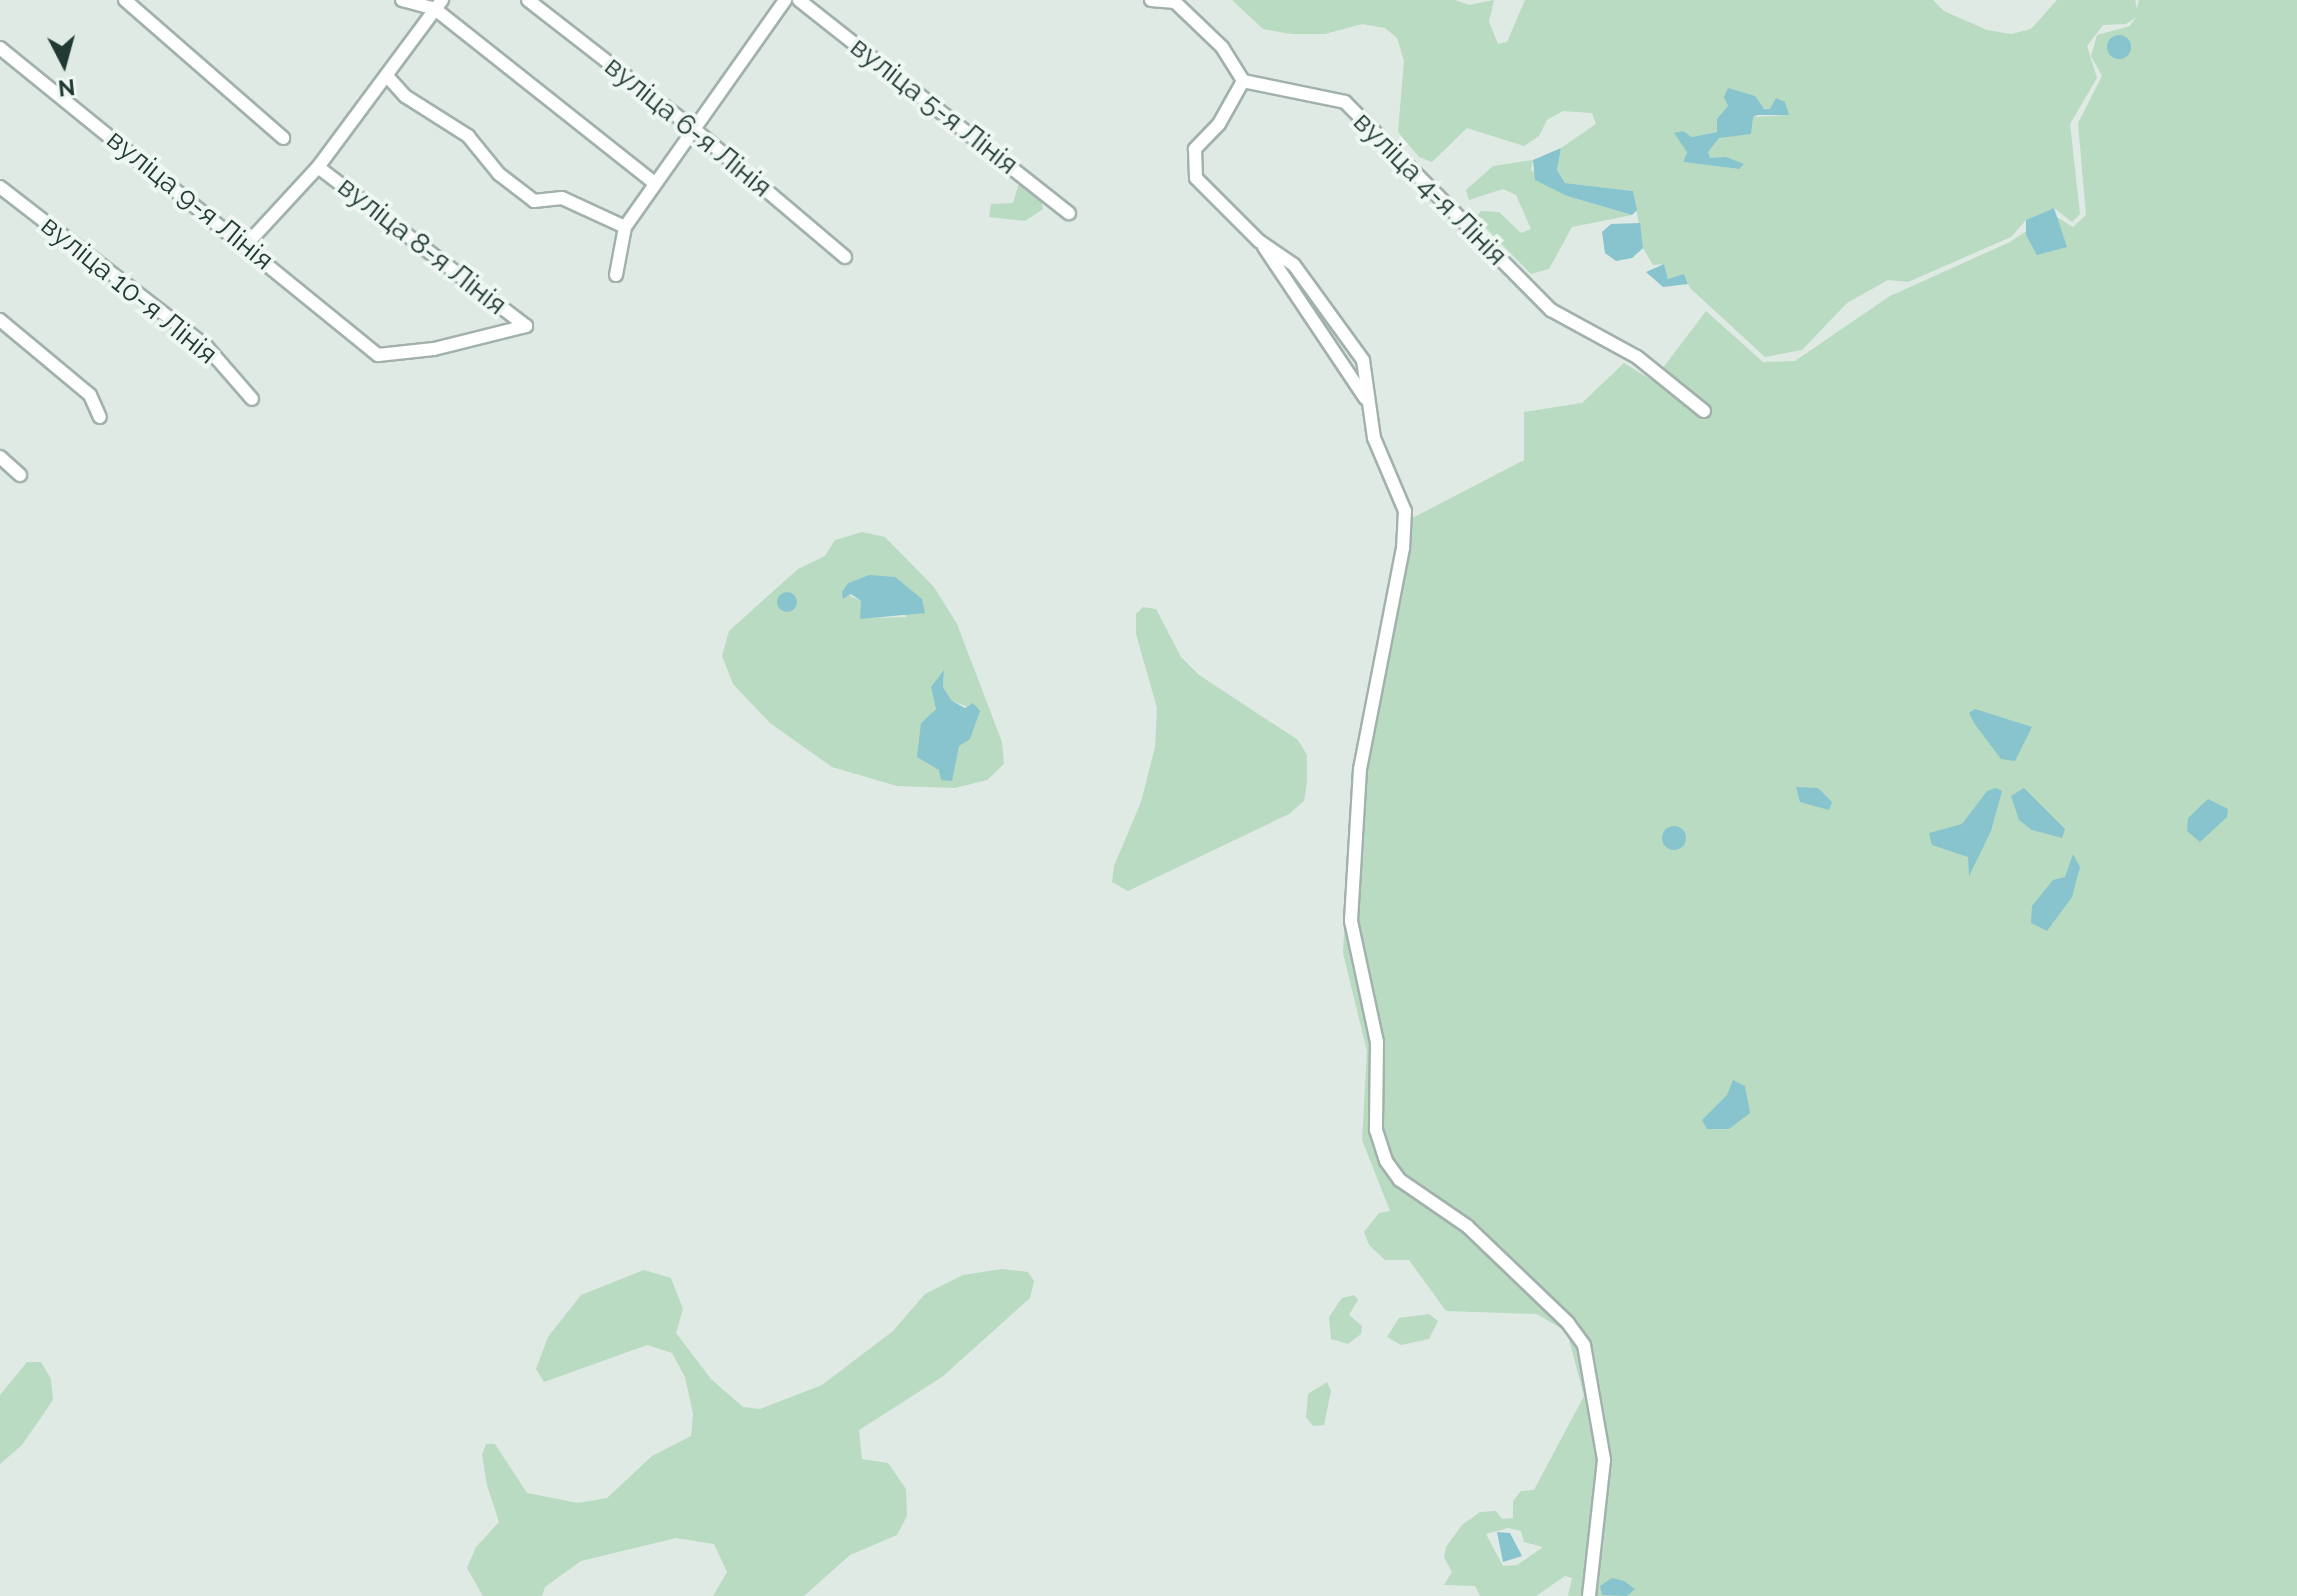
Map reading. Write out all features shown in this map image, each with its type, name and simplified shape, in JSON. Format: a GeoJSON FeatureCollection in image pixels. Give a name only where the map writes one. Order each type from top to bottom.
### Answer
{"type":"FeatureCollection","features":[{"type":"Feature","properties":{"kind":"street"},"geometry":{"type":"LineString","coordinates":[[125,0],[283,138]]}},
{"type":"Feature","properties":{"kind":"street"},"geometry":{"type":"LineString","coordinates":[[402,0],[438,5],[653,182]]}},
{"type":"Feature","properties":{"kind":"street","name":"вуліца 6-я Лінія"},"geometry":{"type":"LineString","coordinates":[[528,0],[694,129],[845,257]]}},
{"type":"Feature","properties":{"kind":"street"},"geometry":{"type":"LineString","coordinates":[[616,275],[625,227],[653,182],[785,0]]}},
{"type":"Feature","properties":{"kind":"street","name":"вуліца 5-я Лінія"},"geometry":{"type":"LineString","coordinates":[[799,0],[1069,213]]}},
{"type":"Feature","properties":{"kind":"street"},"geometry":{"type":"LineString","coordinates":[[1151,0],[1174,1],[1222,47],[1243,81],[1219,124],[1195,149],[1196,178],[1259,241],[1294,265],[1363,360],[1366,401],[1374,438],[1405,511],[1384,648],[1360,769],[1351,921],[1377,1042],[1376,1130],[1386,1161],[1400,1180],[1467,1226],[1568,1323],[1584,1345],[1604,1460],[1589,1596]]}},
{"type":"Feature","properties":{"kind":"street"},"geometry":{"type":"LineString","coordinates":[[246,245],[318,167],[438,5]]}},
{"type":"Feature","properties":{"kind":"street","name":"вуліца 9-я Лінія"},"geometry":{"type":"LineString","coordinates":[[0,48],[378,355]]}},
{"type":"Feature","properties":{"kind":"street"},"geometry":{"type":"LineString","coordinates":[[387,76],[405,96],[468,136],[499,174],[534,201],[562,198],[625,227]]}},
{"type":"Feature","properties":{"kind":"street","name":"вуліца 4-я Лінія"},"geometry":{"type":"LineString","coordinates":[[1243,81],[1345,102],[1551,310],[1637,357],[1704,411]]}},
{"type":"Feature","properties":{"kind":"street","name":"вуліца 8-я Лінія"},"geometry":{"type":"LineString","coordinates":[[318,167],[526,326],[434,349],[378,355]]}},
{"type":"Feature","properties":{"kind":"street","name":"вуліца 10-я Лінія"},"geometry":{"type":"LineString","coordinates":[[0,187],[206,346],[252,399]]}},
{"type":"Feature","properties":{"kind":"street"},"geometry":{"type":"LineString","coordinates":[[1259,241],[1366,401]]}},
{"type":"Feature","properties":{"kind":"street"},"geometry":{"type":"LineString","coordinates":[[0,320],[90,395],[100,417]]}},
{"type":"Feature","properties":{"kind":"street"},"geometry":{"type":"LineString","coordinates":[[0,457],[20,475]]}},
{"type":"Feature","properties":{"kind":"green space"},"geometry":{"type":"Polygon","coordinates":[[[1232,0],[1455,0],[1469,5],[1494,0],[1489,22],[1498,44],[1507,42],[1525,0],[1933,0],[1944,11],[1987,30],[2011,34],[2031,29],[2057,0],[2135,0],[2137,9],[2139,0],[2297,0],[2297,1596],[1568,1596],[1572,1578],[1565,1576],[1536,1596],[1480,1596],[1475,1586],[1444,1585],[1452,1572],[1444,1557],[1446,1547],[1462,1525],[1480,1512],[1496,1511],[1502,1519],[1513,1518],[1513,1501],[1521,1491],[1534,1490],[1584,1396],[1567,1332],[1537,1314],[1446,1311],[1409,1260],[1385,1260],[1369,1245],[1364,1232],[1379,1213],[1390,1211],[1362,1140],[1367,1051],[1343,953],[1352,788],[1399,525],[1524,460],[1524,412],[1582,403],[1624,363],[1653,381],[1706,311],[1763,362],[1795,361],[1890,296],[2010,242],[2052,214],[2073,227],[2086,215],[2078,123],[2102,76],[2091,56],[2097,35],[2130,26],[2136,17],[2126,24],[2103,25],[2087,46],[2097,78],[2070,124],[2080,214],[2072,222],[2054,208],[2026,220],[2011,237],[1908,282],[1888,280],[1847,303],[1802,350],[1765,357],[1690,288],[1684,275],[1668,279],[1664,264],[1653,265],[1643,248],[1633,191],[1565,183],[1557,170],[1561,148],[1596,124],[1592,113],[1563,111],[1547,120],[1539,136],[1524,146],[1467,128],[1432,162],[1419,157],[1398,132],[1404,61],[1397,38],[1385,28],[1362,24],[1325,34],[1291,34],[1263,29],[1232,0]],[[1785,102],[1770,109],[1729,106],[1717,132],[1692,137],[1683,131],[1687,152],[1683,162],[1739,169],[1710,159],[1708,152],[1719,137],[1752,117],[1788,115],[1785,102]],[[1508,1528],[1486,1534],[1503,1566],[1517,1565],[1543,1547],[1524,1542],[1521,1531],[1508,1528]]]}},
{"type":"Feature","properties":{"kind":"green space"},"geometry":{"type":"Polygon","coordinates":[[[1533,160],[1531,170],[1567,196],[1632,215],[1572,227],[1549,269],[1531,274],[1476,218],[1481,211],[1499,212],[1521,233],[1531,229],[1516,195],[1503,189],[1469,200],[1466,190],[1493,166],[1533,160]]]}},
{"type":"Feature","properties":{"kind":"green space"},"geometry":{"type":"Polygon","coordinates":[[[1019,183],[1041,198],[1043,209],[1025,221],[989,217],[991,204],[1013,203],[1019,183]]]}},
{"type":"Feature","properties":{"kind":"green space"},"geometry":{"type":"Polygon","coordinates":[[[862,532],[885,537],[934,587],[957,624],[1002,742],[1004,764],[987,780],[955,788],[897,786],[832,767],[770,723],[733,684],[722,656],[729,631],[798,569],[825,556],[835,540],[862,532]],[[869,575],[848,583],[842,592],[861,601],[861,618],[907,617],[869,575]],[[944,671],[934,693],[936,709],[921,723],[930,762],[939,770],[979,711],[952,701],[943,687],[944,671]]]}},
{"type":"Feature","properties":{"kind":"green space"},"geometry":{"type":"Polygon","coordinates":[[[1143,607],[1156,609],[1181,657],[1199,675],[1298,740],[1307,755],[1307,783],[1304,801],[1289,814],[1128,891],[1112,882],[1114,866],[1141,802],[1155,747],[1157,708],[1136,634],[1136,614],[1143,607]]]}},
{"type":"Feature","properties":{"kind":"green space"},"geometry":{"type":"Polygon","coordinates":[[[1002,1269],[1028,1272],[1034,1281],[1030,1298],[942,1377],[859,1430],[862,1459],[888,1463],[906,1489],[907,1516],[897,1535],[850,1555],[804,1596],[713,1596],[727,1572],[714,1544],[676,1538],[581,1561],[545,1587],[542,1596],[483,1596],[467,1568],[476,1547],[499,1522],[487,1485],[482,1455],[486,1444],[495,1444],[527,1493],[578,1503],[607,1498],[652,1456],[691,1436],[693,1414],[685,1377],[672,1353],[647,1345],[544,1382],[536,1369],[548,1337],[581,1295],[644,1270],[671,1278],[683,1309],[676,1333],[711,1379],[743,1407],[760,1409],[822,1385],[893,1331],[925,1294],[963,1275],[1002,1269]]]}},
{"type":"Feature","properties":{"kind":"green space"},"geometry":{"type":"Polygon","coordinates":[[[1354,1295],[1358,1300],[1349,1315],[1362,1326],[1361,1334],[1348,1344],[1331,1339],[1329,1317],[1342,1298],[1354,1295]]]}},
{"type":"Feature","properties":{"kind":"green space"},"geometry":{"type":"Polygon","coordinates":[[[1429,1314],[1438,1321],[1429,1339],[1401,1345],[1387,1337],[1399,1318],[1429,1314]]]}},
{"type":"Feature","properties":{"kind":"green space"},"geometry":{"type":"Polygon","coordinates":[[[27,1362],[41,1362],[51,1379],[53,1400],[22,1445],[0,1464],[0,1395],[27,1362]]]}},
{"type":"Feature","properties":{"kind":"green space"},"geometry":{"type":"Polygon","coordinates":[[[1327,1382],[1331,1391],[1324,1425],[1313,1426],[1306,1417],[1308,1394],[1327,1382]]]}},
{"type":"Feature","properties":{"kind":"water"},"geometry":{"type":"Polygon","coordinates":[[[2119,35],[2130,42],[2131,47],[2124,58],[2119,59],[2108,52],[2107,47],[2114,36],[2119,35]]]}},
{"type":"Feature","properties":{"kind":"water"},"geometry":{"type":"Polygon","coordinates":[[[1728,88],[1755,96],[1764,109],[1770,109],[1776,98],[1785,102],[1789,115],[1758,115],[1753,117],[1751,134],[1719,138],[1708,152],[1710,158],[1726,157],[1744,164],[1739,169],[1683,162],[1687,152],[1674,133],[1683,131],[1692,137],[1717,132],[1717,119],[1728,106],[1724,97],[1728,88]]]}},
{"type":"Feature","properties":{"kind":"water"},"geometry":{"type":"Polygon","coordinates":[[[1561,148],[1557,170],[1565,183],[1633,191],[1637,210],[1632,215],[1567,196],[1535,180],[1533,160],[1561,148]]]}},
{"type":"Feature","properties":{"kind":"water"},"geometry":{"type":"Polygon","coordinates":[[[2054,208],[2067,247],[2037,255],[2026,235],[2026,220],[2054,208]]]}},
{"type":"Feature","properties":{"kind":"water"},"geometry":{"type":"Polygon","coordinates":[[[1640,223],[1643,248],[1632,258],[1616,261],[1605,253],[1602,232],[1611,224],[1640,223]]]}},
{"type":"Feature","properties":{"kind":"water"},"geometry":{"type":"Polygon","coordinates":[[[1664,264],[1668,279],[1684,274],[1688,284],[1663,287],[1646,272],[1664,264]]]}},
{"type":"Feature","properties":{"kind":"water"},"geometry":{"type":"Polygon","coordinates":[[[869,575],[895,577],[922,599],[925,613],[860,619],[861,601],[851,594],[843,599],[842,592],[848,583],[869,575]]]}},
{"type":"Feature","properties":{"kind":"water"},"geometry":{"type":"Polygon","coordinates":[[[783,592],[791,592],[797,602],[791,612],[783,612],[777,606],[777,598],[783,592]]]}},
{"type":"Feature","properties":{"kind":"water"},"geometry":{"type":"Polygon","coordinates":[[[944,670],[943,687],[952,701],[965,708],[973,703],[980,711],[970,739],[959,746],[952,781],[941,780],[939,770],[917,757],[921,723],[936,709],[931,687],[944,670]]]}},
{"type":"Feature","properties":{"kind":"water"},"geometry":{"type":"Polygon","coordinates":[[[1975,709],[2032,727],[2015,761],[2001,759],[1974,723],[1969,713],[1975,709]]]}},
{"type":"Feature","properties":{"kind":"water"},"geometry":{"type":"Polygon","coordinates":[[[1796,787],[1818,788],[1832,802],[1829,810],[1800,802],[1796,787]]]}},
{"type":"Feature","properties":{"kind":"water"},"geometry":{"type":"Polygon","coordinates":[[[1996,788],[2002,791],[1991,831],[1969,876],[1968,857],[1932,845],[1929,833],[1962,824],[1987,791],[1996,788]]]}},
{"type":"Feature","properties":{"kind":"water"},"geometry":{"type":"Polygon","coordinates":[[[2024,788],[2065,829],[2062,838],[2032,830],[2019,820],[2011,796],[2024,788]]]}},
{"type":"Feature","properties":{"kind":"water"},"geometry":{"type":"Polygon","coordinates":[[[2208,799],[2228,809],[2227,817],[2200,842],[2187,831],[2188,818],[2208,799]]]}},
{"type":"Feature","properties":{"kind":"water"},"geometry":{"type":"Polygon","coordinates":[[[1674,826],[1685,833],[1686,838],[1679,849],[1674,850],[1663,843],[1662,838],[1669,827],[1674,826]]]}},
{"type":"Feature","properties":{"kind":"water"},"geometry":{"type":"Polygon","coordinates":[[[2073,854],[2080,867],[2072,897],[2047,931],[2031,923],[2032,906],[2053,880],[2065,877],[2073,854]]]}},
{"type":"Feature","properties":{"kind":"water"},"geometry":{"type":"Polygon","coordinates":[[[1733,1080],[1745,1086],[1750,1113],[1729,1129],[1707,1129],[1702,1120],[1727,1095],[1733,1080]]]}},
{"type":"Feature","properties":{"kind":"water"},"geometry":{"type":"Polygon","coordinates":[[[1497,1532],[1510,1533],[1522,1556],[1503,1562],[1497,1532]]]}},
{"type":"Feature","properties":{"kind":"water"},"geometry":{"type":"Polygon","coordinates":[[[1612,1578],[1624,1581],[1635,1589],[1627,1596],[1602,1595],[1600,1586],[1612,1578]]]}}]}
